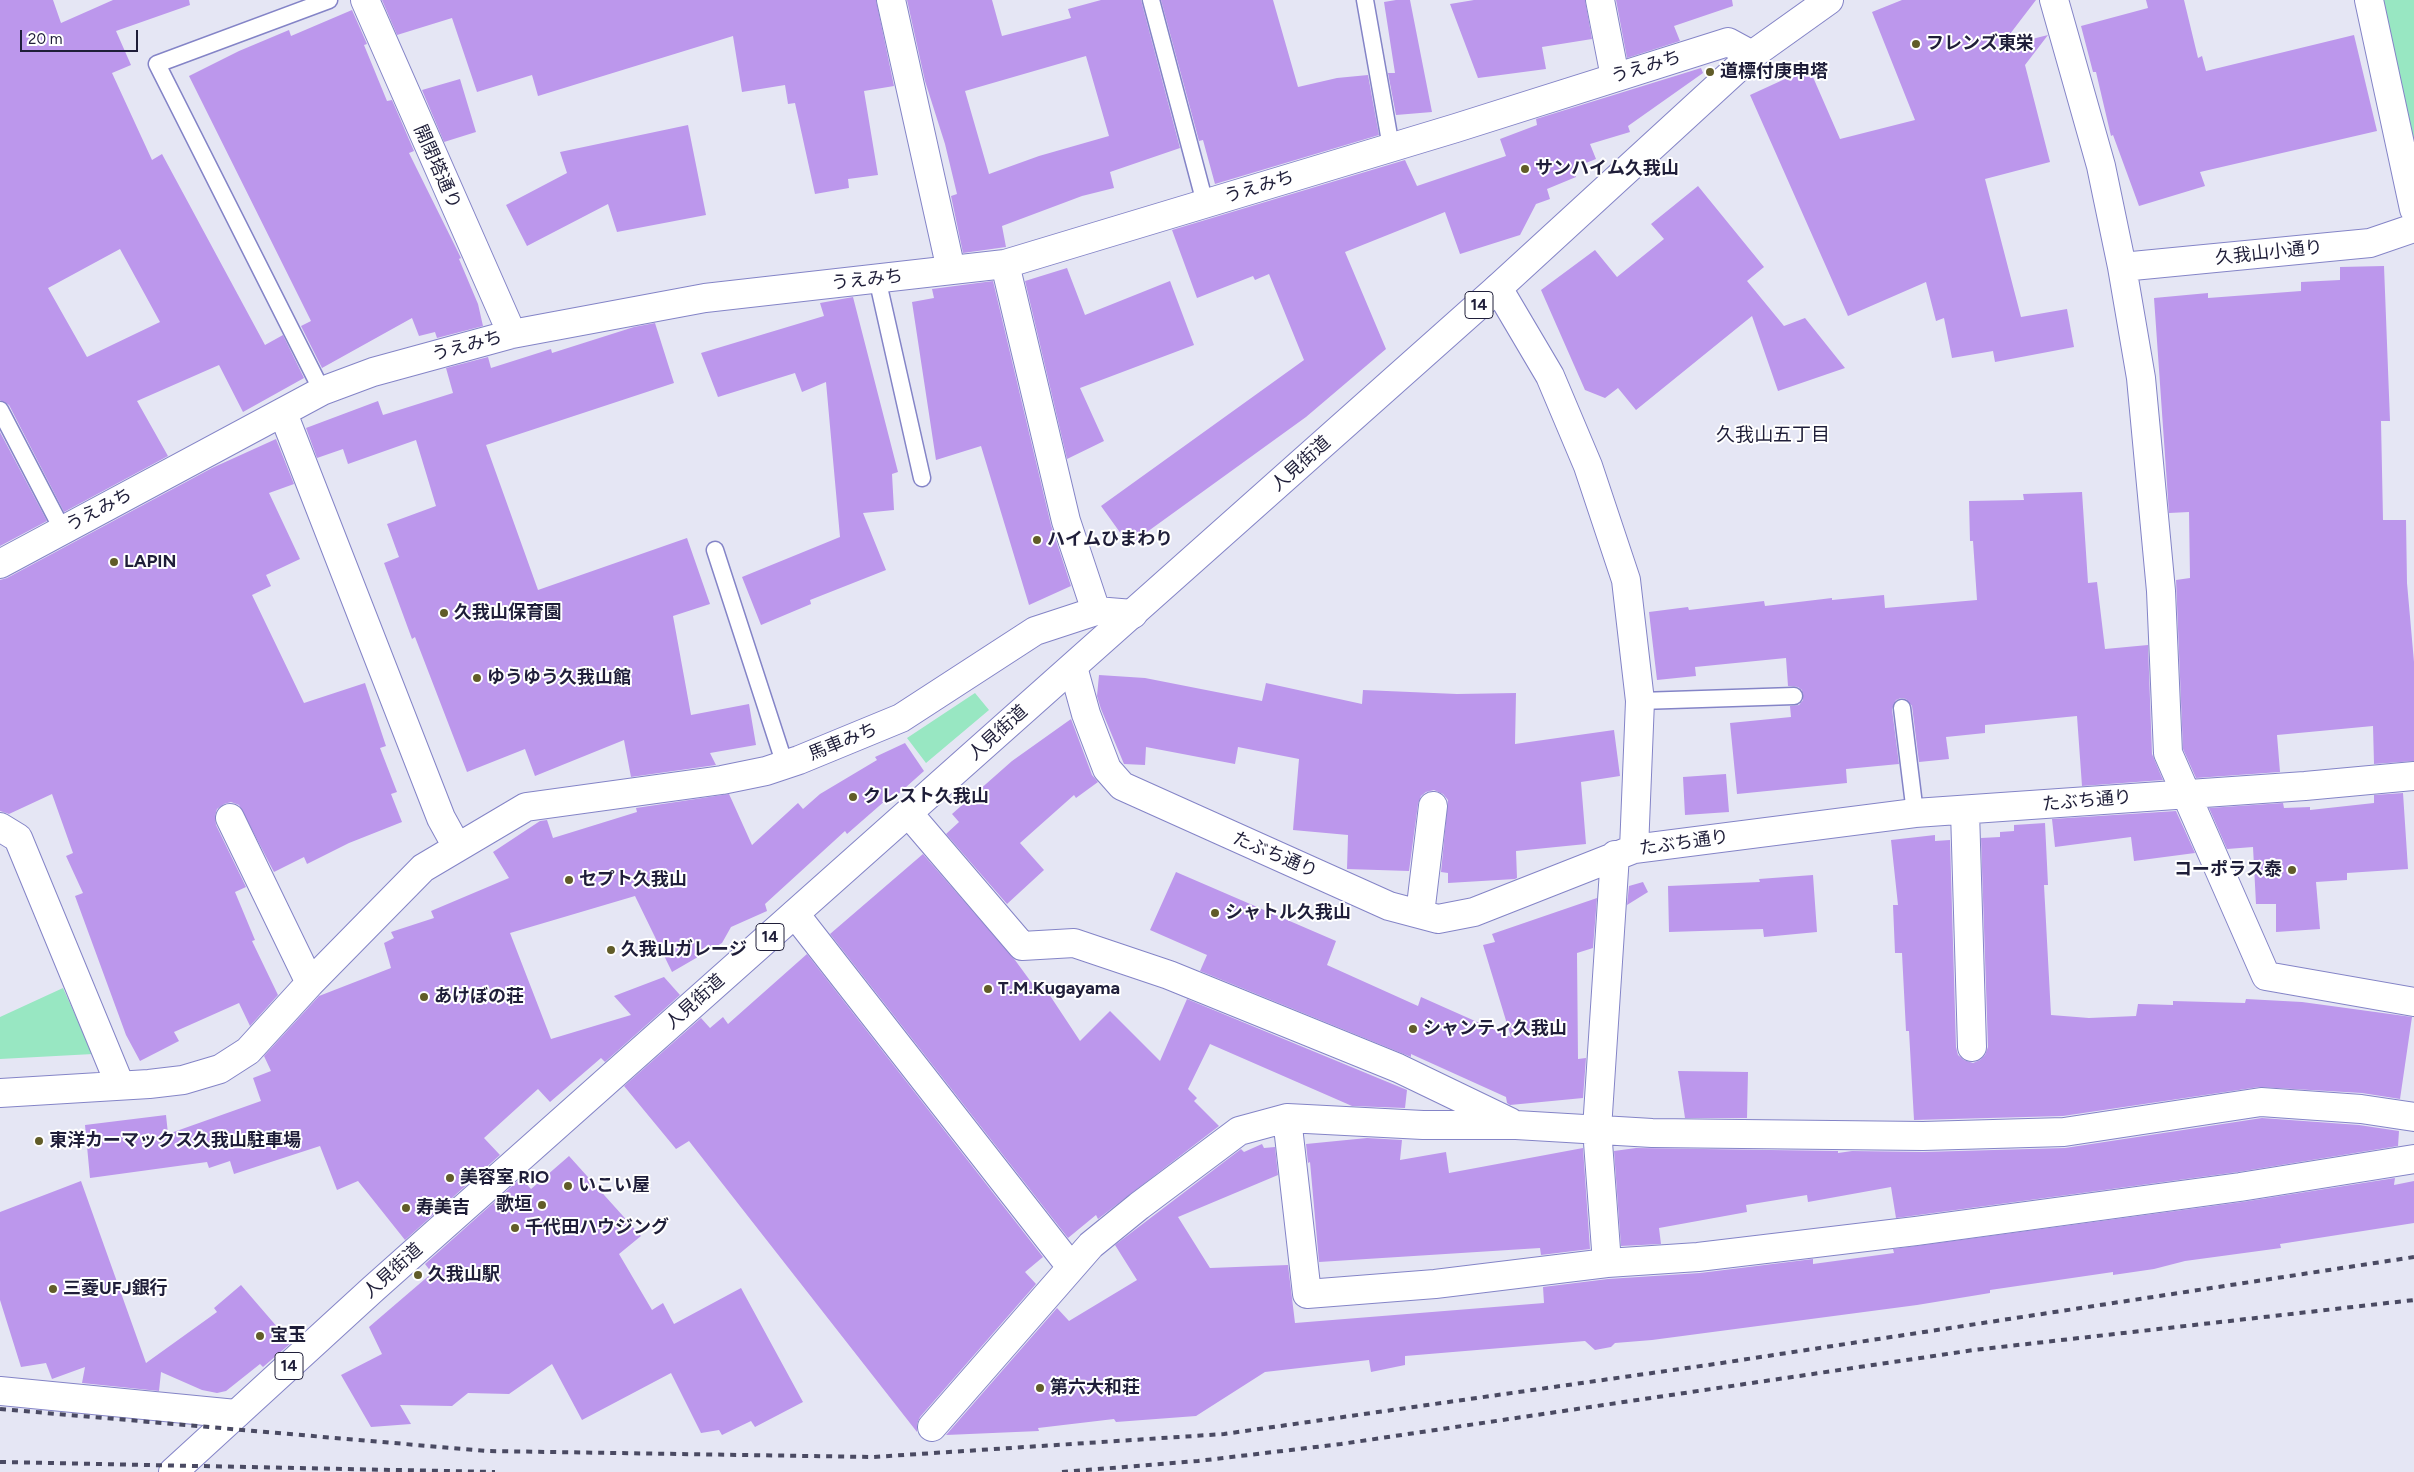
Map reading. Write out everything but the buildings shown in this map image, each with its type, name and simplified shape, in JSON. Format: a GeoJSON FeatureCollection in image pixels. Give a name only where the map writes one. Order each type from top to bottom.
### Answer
{"type":"FeatureCollection","features":[{"type":"Feature","properties":{"kind":"street","name":"開閉塔通り"},"geometry":{"type":"LineString","coordinates":[[364,0],[512,334]]}},
{"type":"Feature","properties":{"kind":"street"},"geometry":{"type":"LineString","coordinates":[[891,0],[951,270]]}},
{"type":"Feature","properties":{"kind":"street"},"geometry":{"type":"LineString","coordinates":[[1600,0],[1615,77]]}},
{"type":"Feature","properties":{"kind":"street","name":"人見街道"},"geometry":{"type":"LineString","coordinates":[[172,1472],[373,1289],[1498,288],[1752,55],[1829,0]]}},
{"type":"Feature","properties":{"kind":"street"},"geometry":{"type":"LineString","coordinates":[[2054,0],[2101,166],[2122,267],[2141,378],[2161,591],[2168,752],[2266,976],[2414,1002]]}},
{"type":"Feature","properties":{"kind":"street"},"geometry":{"type":"LineString","coordinates":[[2369,0],[2414,209]]}},
{"type":"Feature","properties":{"kind":"street","name":"うえみち"},"geometry":{"type":"LineString","coordinates":[[0,564],[322,391],[373,372],[512,334],[705,298],[1005,264],[1392,147],[1728,42],[1752,55]]}},
{"type":"Feature","properties":{"kind":"street","name":"久我山小通り"},"geometry":{"type":"LineString","coordinates":[[2122,267],[2370,243],[2414,228]]}},
{"type":"Feature","properties":{"kind":"street"},"geometry":{"type":"LineString","coordinates":[[1005,264],[1066,521],[1096,611]]}},
{"type":"Feature","properties":{"kind":"street"},"geometry":{"type":"LineString","coordinates":[[1498,288],[1550,376],[1588,466],[1626,580],[1640,701],[1597,1129],[1607,1263]]}},
{"type":"Feature","properties":{"kind":"street"},"geometry":{"type":"LineString","coordinates":[[0,1093],[184,1080],[220,1069],[248,1051],[310,983],[423,868],[457,847],[441,818],[283,413]]}},
{"type":"Feature","properties":{"kind":"street","name":"馬車みち"},"geometry":{"type":"LineString","coordinates":[[457,847],[526,806],[722,780],[785,765],[901,718],[1035,631],[1096,611],[1133,614]]}},
{"type":"Feature","properties":{"kind":"street","name":"たぶち通り"},"geometry":{"type":"LineString","coordinates":[[1073,667],[1086,714],[1107,769],[1122,786],[1389,906],[1438,920],[1474,912],[1531,891],[1625,852],[1915,813],[1965,811],[2414,776]]}},
{"type":"Feature","properties":{"kind":"street"},"geometry":{"type":"LineString","coordinates":[[1420,914],[1433,806]]}},
{"type":"Feature","properties":{"kind":"street"},"geometry":{"type":"LineString","coordinates":[[1965,811],[1972,1047]]}},
{"type":"Feature","properties":{"kind":"street"},"geometry":{"type":"LineString","coordinates":[[908,814],[1022,946],[1074,943],[1169,975],[1398,1068],[1516,1125]]}},
{"type":"Feature","properties":{"kind":"street"},"geometry":{"type":"LineString","coordinates":[[230,818],[310,983]]}},
{"type":"Feature","properties":{"kind":"street"},"geometry":{"type":"LineString","coordinates":[[0,827],[18,838],[120,1085]]}},
{"type":"Feature","properties":{"kind":"street"},"geometry":{"type":"LineString","coordinates":[[795,914],[1071,1267]]}},
{"type":"Feature","properties":{"kind":"street"},"geometry":{"type":"LineString","coordinates":[[932,1426],[1091,1245],[1138,1206],[1238,1130],[1287,1118],[1423,1126],[1516,1125],[1652,1133],[1922,1136],[2064,1132],[2261,1102],[2361,1109],[2414,1116]]}},
{"type":"Feature","properties":{"kind":"street"},"geometry":{"type":"LineString","coordinates":[[1287,1118],[1307,1294],[1435,1284],[1607,1263],[1698,1257],[1925,1230],[2240,1187],[2414,1159]]}},
{"type":"Feature","properties":{"kind":"street"},"geometry":{"type":"LineString","coordinates":[[0,1391],[236,1414]]}},
{"type":"Feature","properties":{"kind":"lane"},"geometry":{"type":"LineString","coordinates":[[322,391],[157,64],[329,0]]}},
{"type":"Feature","properties":{"kind":"lane"},"geometry":{"type":"LineString","coordinates":[[1151,0],[1206,203]]}},
{"type":"Feature","properties":{"kind":"lane"},"geometry":{"type":"LineString","coordinates":[[1365,0],[1392,147]]}},
{"type":"Feature","properties":{"kind":"lane"},"geometry":{"type":"LineString","coordinates":[[878,278],[922,478]]}},
{"type":"Feature","properties":{"kind":"lane"},"geometry":{"type":"LineString","coordinates":[[0,410],[62,529]]}},
{"type":"Feature","properties":{"kind":"lane"},"geometry":{"type":"LineString","coordinates":[[715,550],[785,765]]}},
{"type":"Feature","properties":{"kind":"lane"},"geometry":{"type":"LineString","coordinates":[[1640,701],[1794,696]]}},
{"type":"Feature","properties":{"kind":"lane"},"geometry":{"type":"LineString","coordinates":[[1902,708],[1915,813]]}},
{"type":"Feature","properties":{"kind":"green space"},"geometry":{"type":"Polygon","coordinates":[[[2379,0],[2414,0],[2414,168],[2379,0]]]}},
{"type":"Feature","properties":{"kind":"green space"},"geometry":{"type":"Polygon","coordinates":[[[975,693],[989,710],[926,763],[907,738],[975,693]]]}},
{"type":"Feature","properties":{"kind":"green space"},"geometry":{"type":"Polygon","coordinates":[[[63,988],[93,1054],[0,1059],[0,1017],[63,988]]]}},
{"type":"Feature","properties":{"kind":"railway"},"geometry":{"type":"LineString","coordinates":[[0,1409],[486,1451],[873,1457],[1224,1434],[1715,1364],[2414,1257]]}},
{"type":"Feature","properties":{"kind":"railway"},"geometry":{"type":"LineString","coordinates":[[1062,1472],[1198,1461],[1341,1444],[1974,1350],[2414,1300]]}},
{"type":"Feature","properties":{"kind":"railway"},"geometry":{"type":"LineString","coordinates":[[0,1462],[495,1472]]}},
{"type":"Feature","properties":{"kind":"place","name":"フレンズ東栄"},"geometry":{"type":"Point","coordinates":[1916,44]}},
{"type":"Feature","properties":{"kind":"place","name":"道標付庚申塔"},"geometry":{"type":"Point","coordinates":[1710,72]}},
{"type":"Feature","properties":{"kind":"place","name":"サンハイム久我山"},"geometry":{"type":"Point","coordinates":[1525,169]}},
{"type":"Feature","properties":{"kind":"place","name":"ハイムひまわり"},"geometry":{"type":"Point","coordinates":[1037,540]}},
{"type":"Feature","properties":{"kind":"place","name":"LAPIN"},"geometry":{"type":"Point","coordinates":[114,562]}},
{"type":"Feature","properties":{"kind":"place","name":"久我山保育園"},"geometry":{"type":"Point","coordinates":[444,613]}},
{"type":"Feature","properties":{"kind":"place","name":"ゆうゆう久我山館"},"geometry":{"type":"Point","coordinates":[477,678]}},
{"type":"Feature","properties":{"kind":"place","name":"クレスト久我山"},"geometry":{"type":"Point","coordinates":[853,797]}},
{"type":"Feature","properties":{"kind":"place","name":"コーポラス泰"},"geometry":{"type":"Point","coordinates":[2292,870]}},
{"type":"Feature","properties":{"kind":"place","name":"セプト久我山"},"geometry":{"type":"Point","coordinates":[569,880]}},
{"type":"Feature","properties":{"kind":"place","name":"シャトル久我山"},"geometry":{"type":"Point","coordinates":[1215,913]}},
{"type":"Feature","properties":{"kind":"place","name":"久我山ガレージ"},"geometry":{"type":"Point","coordinates":[611,950]}},
{"type":"Feature","properties":{"kind":"place","name":"T.M.Kugayama"},"geometry":{"type":"Point","coordinates":[988,989]}},
{"type":"Feature","properties":{"kind":"place","name":"あけぼの荘"},"geometry":{"type":"Point","coordinates":[424,997]}},
{"type":"Feature","properties":{"kind":"place","name":"シャンティ久我山"},"geometry":{"type":"Point","coordinates":[1413,1029]}},
{"type":"Feature","properties":{"kind":"place","name":"東洋カーマックス久我山駐車場"},"geometry":{"type":"Point","coordinates":[39,1141]}},
{"type":"Feature","properties":{"kind":"place","name":"美容室 RIO"},"geometry":{"type":"Point","coordinates":[450,1178]}},
{"type":"Feature","properties":{"kind":"place","name":"いこい屋"},"geometry":{"type":"Point","coordinates":[568,1186]}},
{"type":"Feature","properties":{"kind":"place","name":"歌垣"},"geometry":{"type":"Point","coordinates":[542,1205]}},
{"type":"Feature","properties":{"kind":"place","name":"寿美吉"},"geometry":{"type":"Point","coordinates":[406,1208]}},
{"type":"Feature","properties":{"kind":"place","name":"千代田ハウジング"},"geometry":{"type":"Point","coordinates":[515,1228]}},
{"type":"Feature","properties":{"kind":"place","name":"久我山駅"},"geometry":{"type":"Point","coordinates":[418,1275]}},
{"type":"Feature","properties":{"kind":"place","name":"三菱UFJ銀行"},"geometry":{"type":"Point","coordinates":[53,1289]}},
{"type":"Feature","properties":{"kind":"place","name":"宝玉"},"geometry":{"type":"Point","coordinates":[260,1336]}},
{"type":"Feature","properties":{"kind":"place","name":"第六大和荘"},"geometry":{"type":"Point","coordinates":[1040,1388]}},
{"type":"Feature","properties":{"kind":"district","name":"久我山五丁目"},"geometry":{"type":"Point","coordinates":[1773,435]}}]}
